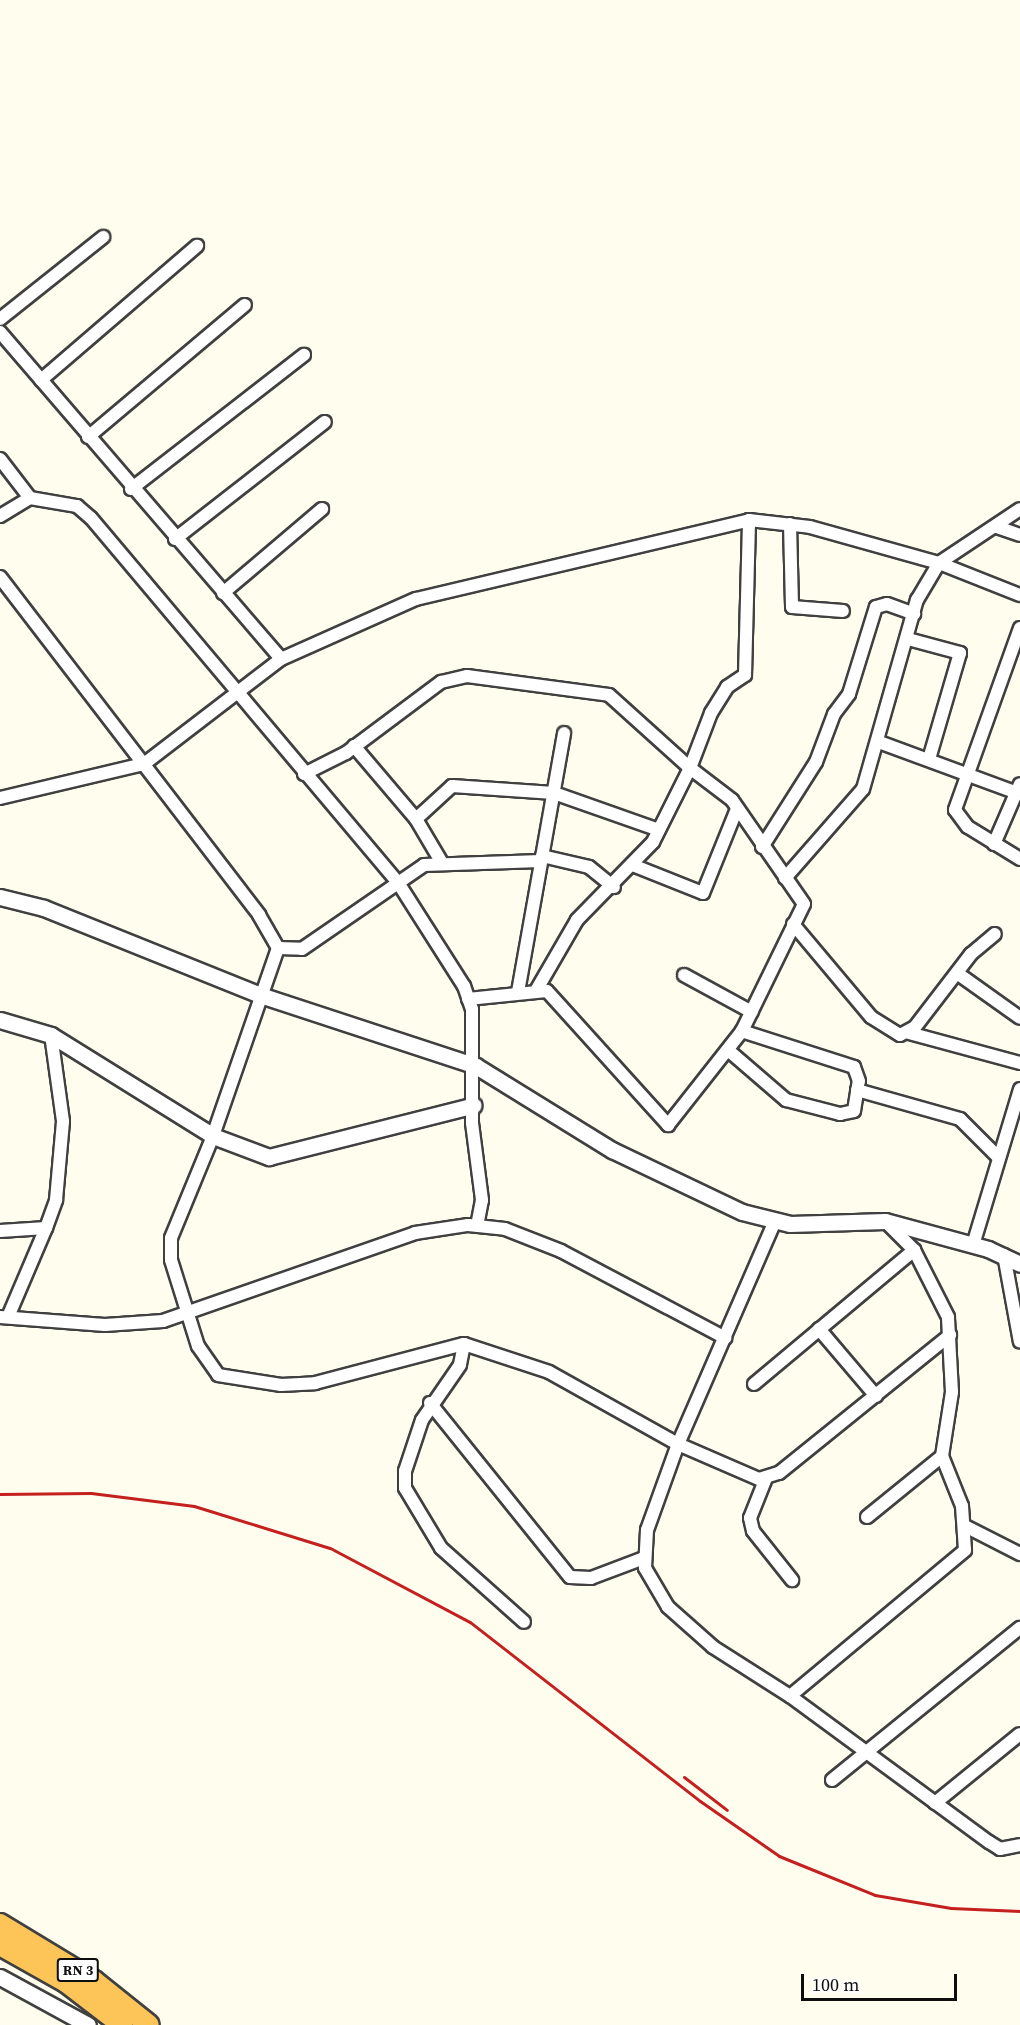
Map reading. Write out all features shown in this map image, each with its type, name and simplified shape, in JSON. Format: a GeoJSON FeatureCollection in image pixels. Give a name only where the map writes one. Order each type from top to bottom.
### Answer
{"type":"FeatureCollection","features":[{"type":"Feature","properties":{"kind":"highway","name":"RN 3"},"geometry":{"type":"LineString","coordinates":[[0,1924],[94,1981],[149,2025]]}},
{"type":"Feature","properties":{"kind":"highway","name":"RN 3"},"geometry":{"type":"LineString","coordinates":[[0,1946],[66,1982],[122,2025]]}},
{"type":"Feature","properties":{"kind":"street"},"geometry":{"type":"LineString","coordinates":[[0,319],[103,237]]}},
{"type":"Feature","properties":{"kind":"street"},"geometry":{"type":"LineString","coordinates":[[41,380],[197,246]]}},
{"type":"Feature","properties":{"kind":"street"},"geometry":{"type":"LineString","coordinates":[[88,437],[244,305]]}},
{"type":"Feature","properties":{"kind":"street"},"geometry":{"type":"LineString","coordinates":[[0,332],[131,489],[281,659]]}},
{"type":"Feature","properties":{"kind":"street"},"geometry":{"type":"LineString","coordinates":[[131,489],[304,355]]}},
{"type":"Feature","properties":{"kind":"street"},"geometry":{"type":"LineString","coordinates":[[175,539],[325,422]]}},
{"type":"Feature","properties":{"kind":"street"},"geometry":{"type":"LineString","coordinates":[[0,459],[30,498]]}},
{"type":"Feature","properties":{"kind":"street"},"geometry":{"type":"LineString","coordinates":[[0,516],[30,498],[77,506],[91,518],[396,881],[468,999],[476,1066],[474,1105],[482,1200],[477,1226]]}},
{"type":"Feature","properties":{"kind":"street"},"geometry":{"type":"LineString","coordinates":[[223,593],[322,509]]}},
{"type":"Feature","properties":{"kind":"street"},"geometry":{"type":"LineString","coordinates":[[785,878],[811,853],[845,803],[860,793],[879,742],[914,615],[939,563],[997,527],[1020,509]]}},
{"type":"Feature","properties":{"kind":"street"},"geometry":{"type":"LineString","coordinates":[[537,989],[577,920],[635,866],[659,830],[690,768],[711,713],[728,687],[745,675],[749,520]]}},
{"type":"Feature","properties":{"kind":"street"},"geometry":{"type":"LineString","coordinates":[[0,798],[144,764],[281,659],[416,599],[749,520],[790,524],[939,563],[1020,595]]}},
{"type":"Feature","properties":{"kind":"street"},"geometry":{"type":"LineString","coordinates":[[790,524],[792,607],[843,611]]}},
{"type":"Feature","properties":{"kind":"street"},"geometry":{"type":"LineString","coordinates":[[997,527],[1020,535]]}},
{"type":"Feature","properties":{"kind":"street"},"geometry":{"type":"LineString","coordinates":[[0,577],[260,915],[278,948],[213,1137],[171,1238],[188,1314],[209,1366],[233,1381],[315,1383],[464,1344],[549,1371],[678,1444],[744,1475],[766,1478],[779,1473],[950,1335]]}},
{"type":"Feature","properties":{"kind":"street"},"geometry":{"type":"LineString","coordinates":[[762,847],[816,762],[831,721],[849,694],[876,607],[887,604],[914,615]]}},
{"type":"Feature","properties":{"kind":"street"},"geometry":{"type":"LineString","coordinates":[[1020,628],[955,810],[994,844],[1020,859]]}},
{"type":"Feature","properties":{"kind":"street"},"geometry":{"type":"LineString","coordinates":[[908,639],[960,653],[929,759]]}},
{"type":"Feature","properties":{"kind":"street"},"geometry":{"type":"LineString","coordinates":[[304,774],[354,746],[441,682],[467,676],[609,695],[690,768],[721,787],[804,904],[742,1031],[668,1125],[570,1012],[537,989],[468,999]]}},
{"type":"Feature","properties":{"kind":"street"},"geometry":{"type":"LineString","coordinates":[[518,992],[564,733]]}},
{"type":"Feature","properties":{"kind":"street"},"geometry":{"type":"LineString","coordinates":[[879,742],[1019,790],[994,844]]}},
{"type":"Feature","properties":{"kind":"street"},"geometry":{"type":"LineString","coordinates":[[354,746],[416,819],[442,862]]}},
{"type":"Feature","properties":{"kind":"street"},"geometry":{"type":"LineString","coordinates":[[416,819],[452,786],[554,793],[659,830]]}},
{"type":"Feature","properties":{"kind":"street"},"geometry":{"type":"LineString","coordinates":[[635,866],[702,892],[737,809]]}},
{"type":"Feature","properties":{"kind":"street"},"geometry":{"type":"LineString","coordinates":[[278,948],[302,949],[396,881],[424,865],[442,862],[542,858],[589,867],[614,887]]}},
{"type":"Feature","properties":{"kind":"street"},"geometry":{"type":"LineString","coordinates":[[0,897],[44,908],[260,995],[476,1066],[612,1150],[742,1212],[775,1221],[885,1221],[973,1245],[1014,1262],[1020,1342]]}},
{"type":"Feature","properties":{"kind":"street"},"geometry":{"type":"LineString","coordinates":[[793,924],[882,1028],[1020,1063]]}},
{"type":"Feature","properties":{"kind":"street"},"geometry":{"type":"LineString","coordinates":[[909,1033],[957,972],[995,934]]}},
{"type":"Feature","properties":{"kind":"street"},"geometry":{"type":"LineString","coordinates":[[957,972],[1020,1018]]}},
{"type":"Feature","properties":{"kind":"street"},"geometry":{"type":"LineString","coordinates":[[684,975],[752,1012]]}},
{"type":"Feature","properties":{"kind":"street"},"geometry":{"type":"LineString","coordinates":[[0,1020],[51,1035],[213,1137],[253,1153],[283,1156],[474,1105]]}},
{"type":"Feature","properties":{"kind":"street"},"geometry":{"type":"LineString","coordinates":[[728,1050],[786,1100],[849,1114],[857,1090],[854,1066],[742,1031]]}},
{"type":"Feature","properties":{"kind":"street"},"geometry":{"type":"LineString","coordinates":[[51,1035],[63,1121],[61,1180],[46,1228],[4,1317],[133,1325],[188,1314],[415,1233],[477,1226],[506,1229],[561,1251],[724,1338]]}},
{"type":"Feature","properties":{"kind":"street"},"geometry":{"type":"LineString","coordinates":[[973,1245],[997,1156],[1020,1089]]}},
{"type":"Feature","properties":{"kind":"street"},"geometry":{"type":"LineString","coordinates":[[857,1090],[960,1119],[997,1156]]}},
{"type":"Feature","properties":{"kind":"street"},"geometry":{"type":"LineString","coordinates":[[775,1221],[678,1444],[647,1530],[644,1558],[652,1584],[682,1623],[790,1696],[935,1803],[1000,1849],[1020,1845]]}},
{"type":"Feature","properties":{"kind":"street"},"geometry":{"type":"LineString","coordinates":[[790,1696],[965,1550],[965,1526],[942,1456],[952,1392],[950,1335],[936,1286],[914,1250],[885,1221]]}},
{"type":"Feature","properties":{"kind":"street"},"geometry":{"type":"LineString","coordinates":[[0,1231],[46,1228]]}},
{"type":"Feature","properties":{"kind":"street"},"geometry":{"type":"LineString","coordinates":[[754,1384],[914,1250]]}},
{"type":"Feature","properties":{"kind":"street"},"geometry":{"type":"LineString","coordinates":[[819,1329],[876,1395]]}},
{"type":"Feature","properties":{"kind":"street"},"geometry":{"type":"LineString","coordinates":[[464,1344],[460,1365],[430,1403],[405,1471],[405,1488],[441,1548],[524,1622]]}},
{"type":"Feature","properties":{"kind":"street"},"geometry":{"type":"LineString","coordinates":[[430,1403],[570,1577],[591,1578],[644,1558]]}},
{"type":"Feature","properties":{"kind":"street"},"geometry":{"type":"LineString","coordinates":[[867,1516],[942,1456]]}},
{"type":"Feature","properties":{"kind":"street"},"geometry":{"type":"LineString","coordinates":[[766,1478],[750,1518],[753,1531],[792,1580]]}},
{"type":"Feature","properties":{"kind":"street"},"geometry":{"type":"LineString","coordinates":[[965,1526],[1020,1554]]}},
{"type":"Feature","properties":{"kind":"street"},"geometry":{"type":"LineString","coordinates":[[832,1780],[1020,1629]]}},
{"type":"Feature","properties":{"kind":"street"},"geometry":{"type":"LineString","coordinates":[[935,1803],[1020,1734]]}},
{"type":"Feature","properties":{"kind":"street"},"geometry":{"type":"LineString","coordinates":[[0,1977],[88,2025]]}},
{"type":"Feature","properties":{"kind":"railway"},"geometry":{"type":"LineString","coordinates":[[0,1494],[91,1493],[194,1506],[330,1548],[470,1622],[700,1801],[779,1856],[875,1895],[951,1908],[1020,1911]]}},
{"type":"Feature","properties":{"kind":"railway"},"geometry":{"type":"LineString","coordinates":[[684,1777],[727,1810]]}}]}
